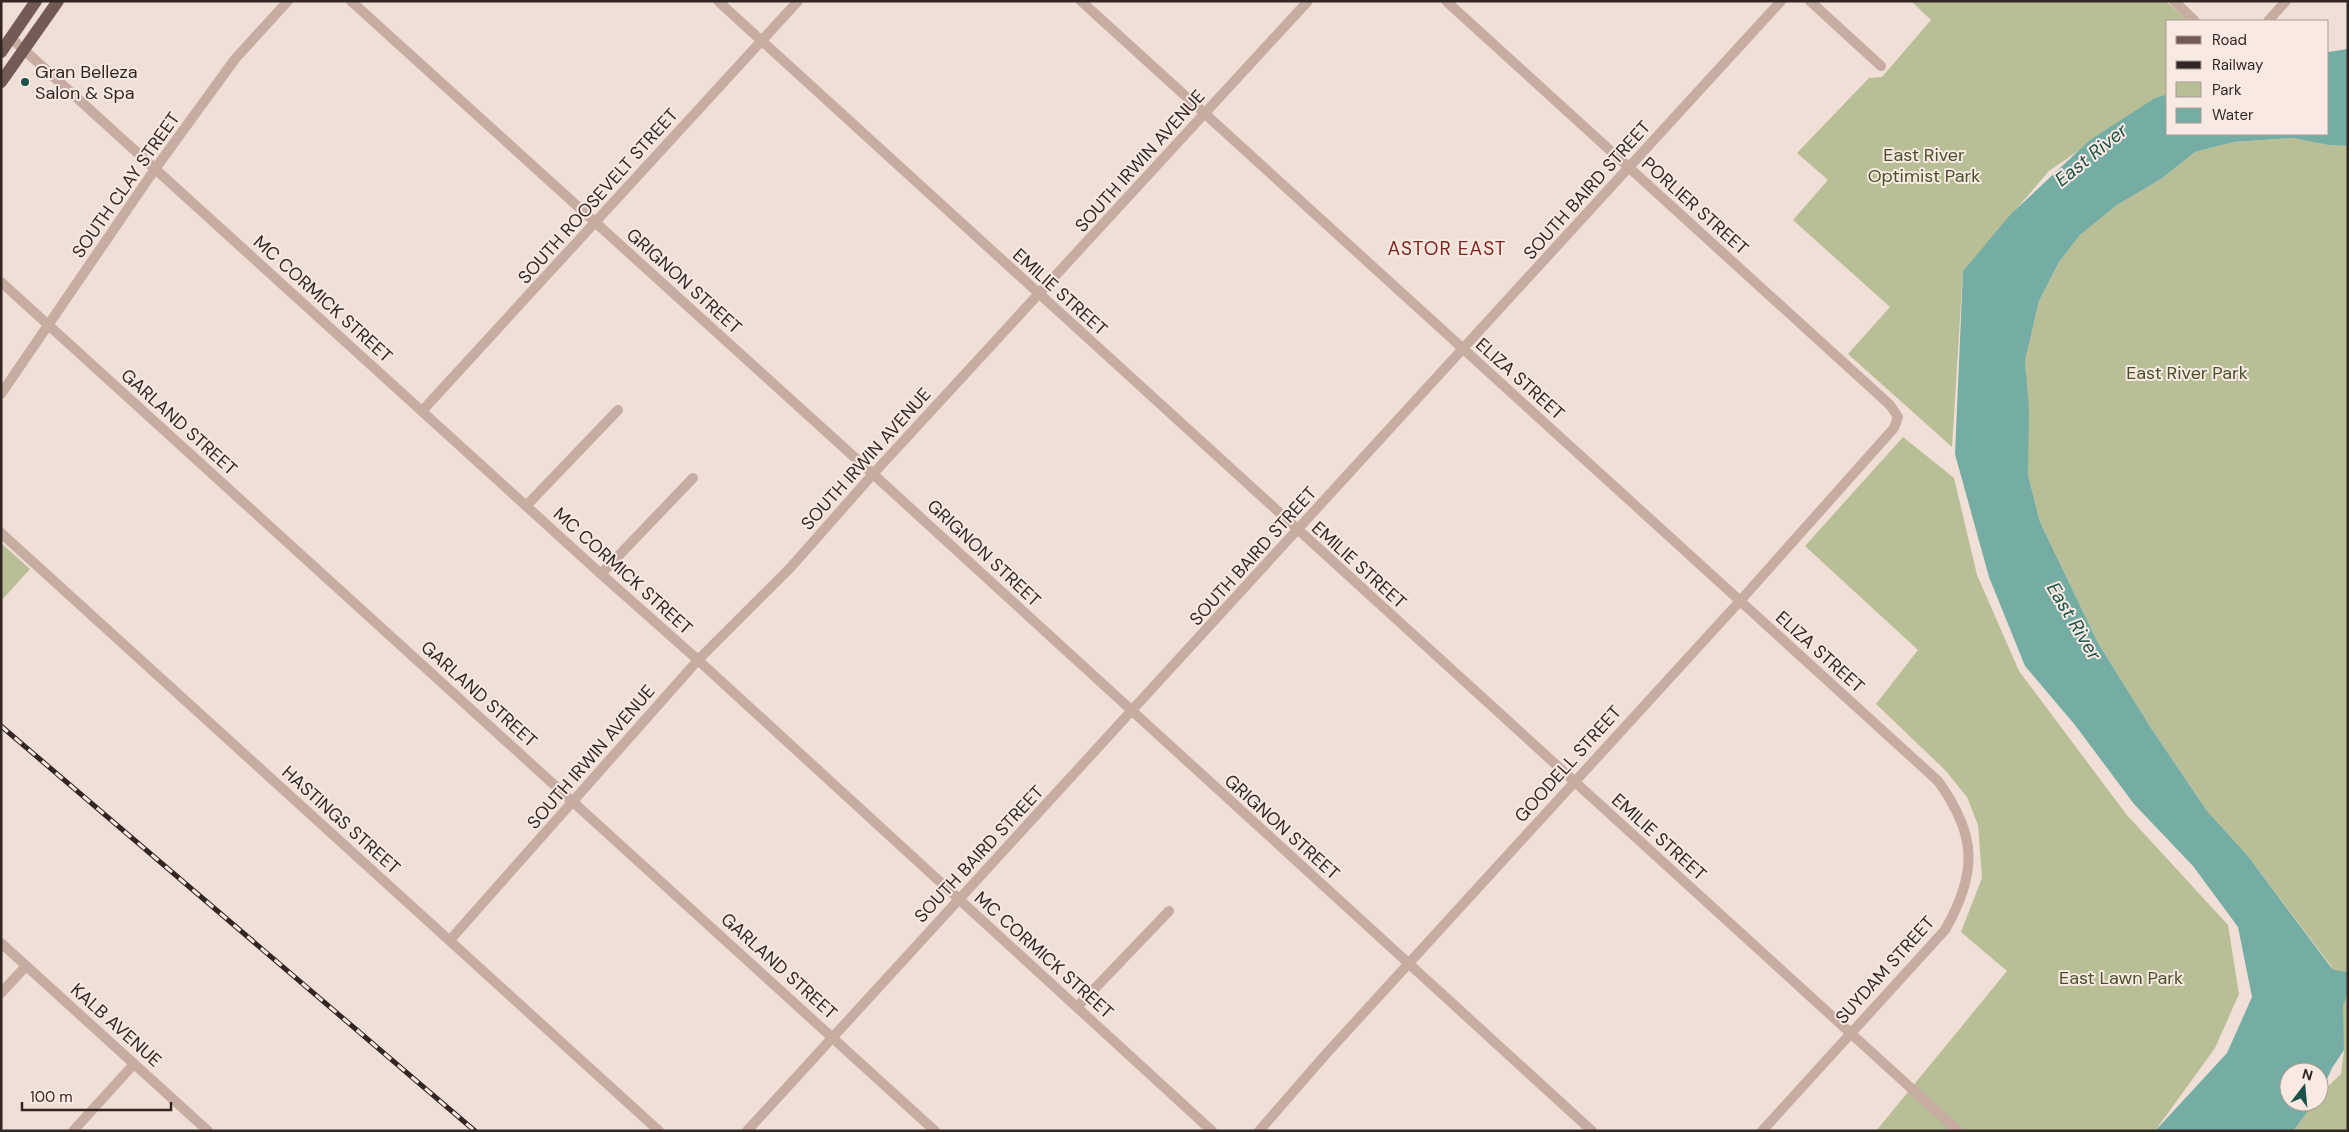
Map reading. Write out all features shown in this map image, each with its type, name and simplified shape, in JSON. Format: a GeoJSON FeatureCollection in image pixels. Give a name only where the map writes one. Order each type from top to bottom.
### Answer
{"type":"FeatureCollection","features":[{"type":"Feature","properties":{"kind":"main road"},"geometry":{"type":"LineString","coordinates":[[1,52],[36,1]]}},
{"type":"Feature","properties":{"kind":"main road"},"geometry":{"type":"LineString","coordinates":[[1,82],[58,1]]}},
{"type":"Feature","properties":{"kind":"street","name":"SOUTH CLAY STREET"},"geometry":{"type":"LineString","coordinates":[[1,394],[155,169],[236,59],[288,1]]}},
{"type":"Feature","properties":{"kind":"street","name":"GRIGNON STREET"},"geometry":{"type":"LineString","coordinates":[[351,1],[873,474],[1592,1131]]}},
{"type":"Feature","properties":{"kind":"street","name":"EMILIE STREET"},"geometry":{"type":"LineString","coordinates":[[718,1],[1958,1131]]}},
{"type":"Feature","properties":{"kind":"street","name":"SOUTH ROOSEVELT STREET"},"geometry":{"type":"LineString","coordinates":[[422,412],[798,1]]}},
{"type":"Feature","properties":{"kind":"street","name":"ELIZA STREET"},"geometry":{"type":"LineString","coordinates":[[1081,1],[1938,781]]}},
{"type":"Feature","properties":{"kind":"street","name":"SOUTH IRWIN AVENUE"},"geometry":{"type":"LineString","coordinates":[[450,940],[698,660],[791,567],[873,474],[1308,1]]}},
{"type":"Feature","properties":{"kind":"street","name":"PORLIER STREET"},"geometry":{"type":"LineString","coordinates":[[1446,1],[1890,405],[1898,417]]}},
{"type":"Feature","properties":{"kind":"street","name":"SOUTH BAIRD STREET"},"geometry":{"type":"LineString","coordinates":[[747,1131],[958,898],[1132,712],[1781,1]]}},
{"type":"Feature","properties":{"kind":"street"},"geometry":{"type":"LineString","coordinates":[[1810,1],[1881,66]]}},
{"type":"Feature","properties":{"kind":"street"},"geometry":{"type":"LineString","coordinates":[[2174,1],[2194,20]]}},
{"type":"Feature","properties":{"kind":"street"},"geometry":{"type":"LineString","coordinates":[[2269,20],[2286,1]]}},
{"type":"Feature","properties":{"kind":"street","name":"MC CORMICK STREET"},"geometry":{"type":"LineString","coordinates":[[11,38],[698,660],[1212,1131]]}},
{"type":"Feature","properties":{"kind":"street","name":"GARLAND STREET"},"geometry":{"type":"LineString","coordinates":[[1,282],[935,1131]]}},
{"type":"Feature","properties":{"kind":"street"},"geometry":{"type":"LineString","coordinates":[[526,506],[618,410]]}},
{"type":"Feature","properties":{"kind":"street","name":"GOODELL STREET"},"geometry":{"type":"LineString","coordinates":[[1259,1131],[1409,963],[1740,601],[1894,428],[1898,417]]}},
{"type":"Feature","properties":{"kind":"street"},"geometry":{"type":"LineString","coordinates":[[601,574],[693,478]]}},
{"type":"Feature","properties":{"kind":"street","name":"HASTINGS STREET"},"geometry":{"type":"LineString","coordinates":[[1,533],[659,1131]]}},
{"type":"Feature","properties":{"kind":"street","name":"SUYDAM STREET"},"geometry":{"type":"LineString","coordinates":[[1762,1131],[1945,930],[1960,904],[1969,866],[1966,834],[1953,802],[1938,781]]}},
{"type":"Feature","properties":{"kind":"street"},"geometry":{"type":"LineString","coordinates":[[1077,1007],[1170,911]]}},
{"type":"Feature","properties":{"kind":"street","name":"KALB AVENUE"},"geometry":{"type":"LineString","coordinates":[[1,943],[208,1131]]}},
{"type":"Feature","properties":{"kind":"street"},"geometry":{"type":"LineString","coordinates":[[1,993],[26,966]]}},
{"type":"Feature","properties":{"kind":"street"},"geometry":{"type":"LineString","coordinates":[[73,1131],[134,1064]]}},
{"type":"Feature","properties":{"kind":"green space","name":"East River Optimist Park"},"geometry":{"type":"Polygon","coordinates":[[[1911,1],[2166,1],[2187,20],[2166,20],[2166,95],[2155,98],[2049,171],[1963,271],[1952,447],[1848,354],[1890,307],[1793,220],[1828,180],[1797,153],[1869,78],[1882,77],[1931,20],[1911,1]]]}},
{"type":"Feature","properties":{"kind":"green space","name":"East River Park"},"geometry":{"type":"Polygon","coordinates":[[[2293,138],[2328,145],[2348,146],[2348,1131],[2293,1131],[2307,1112],[2329,1112],[2329,1085],[2341,1074],[2344,1050],[2334,970],[2248,856],[2207,811],[2151,728],[2098,643],[2040,522],[2028,475],[2025,361],[2039,301],[2059,262],[2080,235],[2117,205],[2161,179],[2195,152],[2234,142],[2293,138]]]}},
{"type":"Feature","properties":{"kind":"green space","name":"East Lawn Park"},"geometry":{"type":"Polygon","coordinates":[[[1903,437],[1954,478],[1977,575],[2019,671],[2126,814],[2228,925],[2239,994],[2215,1048],[2155,1131],[1876,1131],[2007,971],[1961,932],[1982,878],[1978,825],[1967,797],[1945,770],[1876,704],[1918,650],[1805,546],[1903,437]]]}},
{"type":"Feature","properties":{"kind":"green space"},"geometry":{"type":"Polygon","coordinates":[[[1,543],[30,569],[1,601],[1,543]]]}},
{"type":"Feature","properties":{"kind":"water","name":"East River"},"geometry":{"type":"Polygon","coordinates":[[[2348,49],[2348,146],[2328,145],[2293,138],[2234,142],[2195,152],[2161,179],[2117,205],[2080,235],[2059,262],[2039,301],[2025,361],[2029,409],[2028,475],[2040,522],[2098,643],[2151,728],[2207,811],[2248,856],[2330,966],[2334,970],[2348,972],[2348,992],[2343,1006],[2344,1050],[2329,1075],[2329,1062],[2279,1062],[2279,1112],[2307,1112],[2293,1131],[2155,1131],[2227,1053],[2252,997],[2238,927],[2193,866],[2134,804],[2075,725],[2025,666],[1989,577],[1955,454],[1963,271],[2011,214],[2090,140],[2155,98],[2166,95],[2166,135],[2329,135],[2329,52],[2348,49]]]}},
{"type":"Feature","properties":{"kind":"railway"},"geometry":{"type":"LineString","coordinates":[[1,726],[475,1131]]}},
{"type":"Feature","properties":{"kind":"place","name":"Gran Belleza Salon & Spa"},"geometry":{"type":"Point","coordinates":[25,82]}},
{"type":"Feature","properties":{"kind":"district","name":"ASTOR EAST"},"geometry":{"type":"Point","coordinates":[1447,248]}}]}
